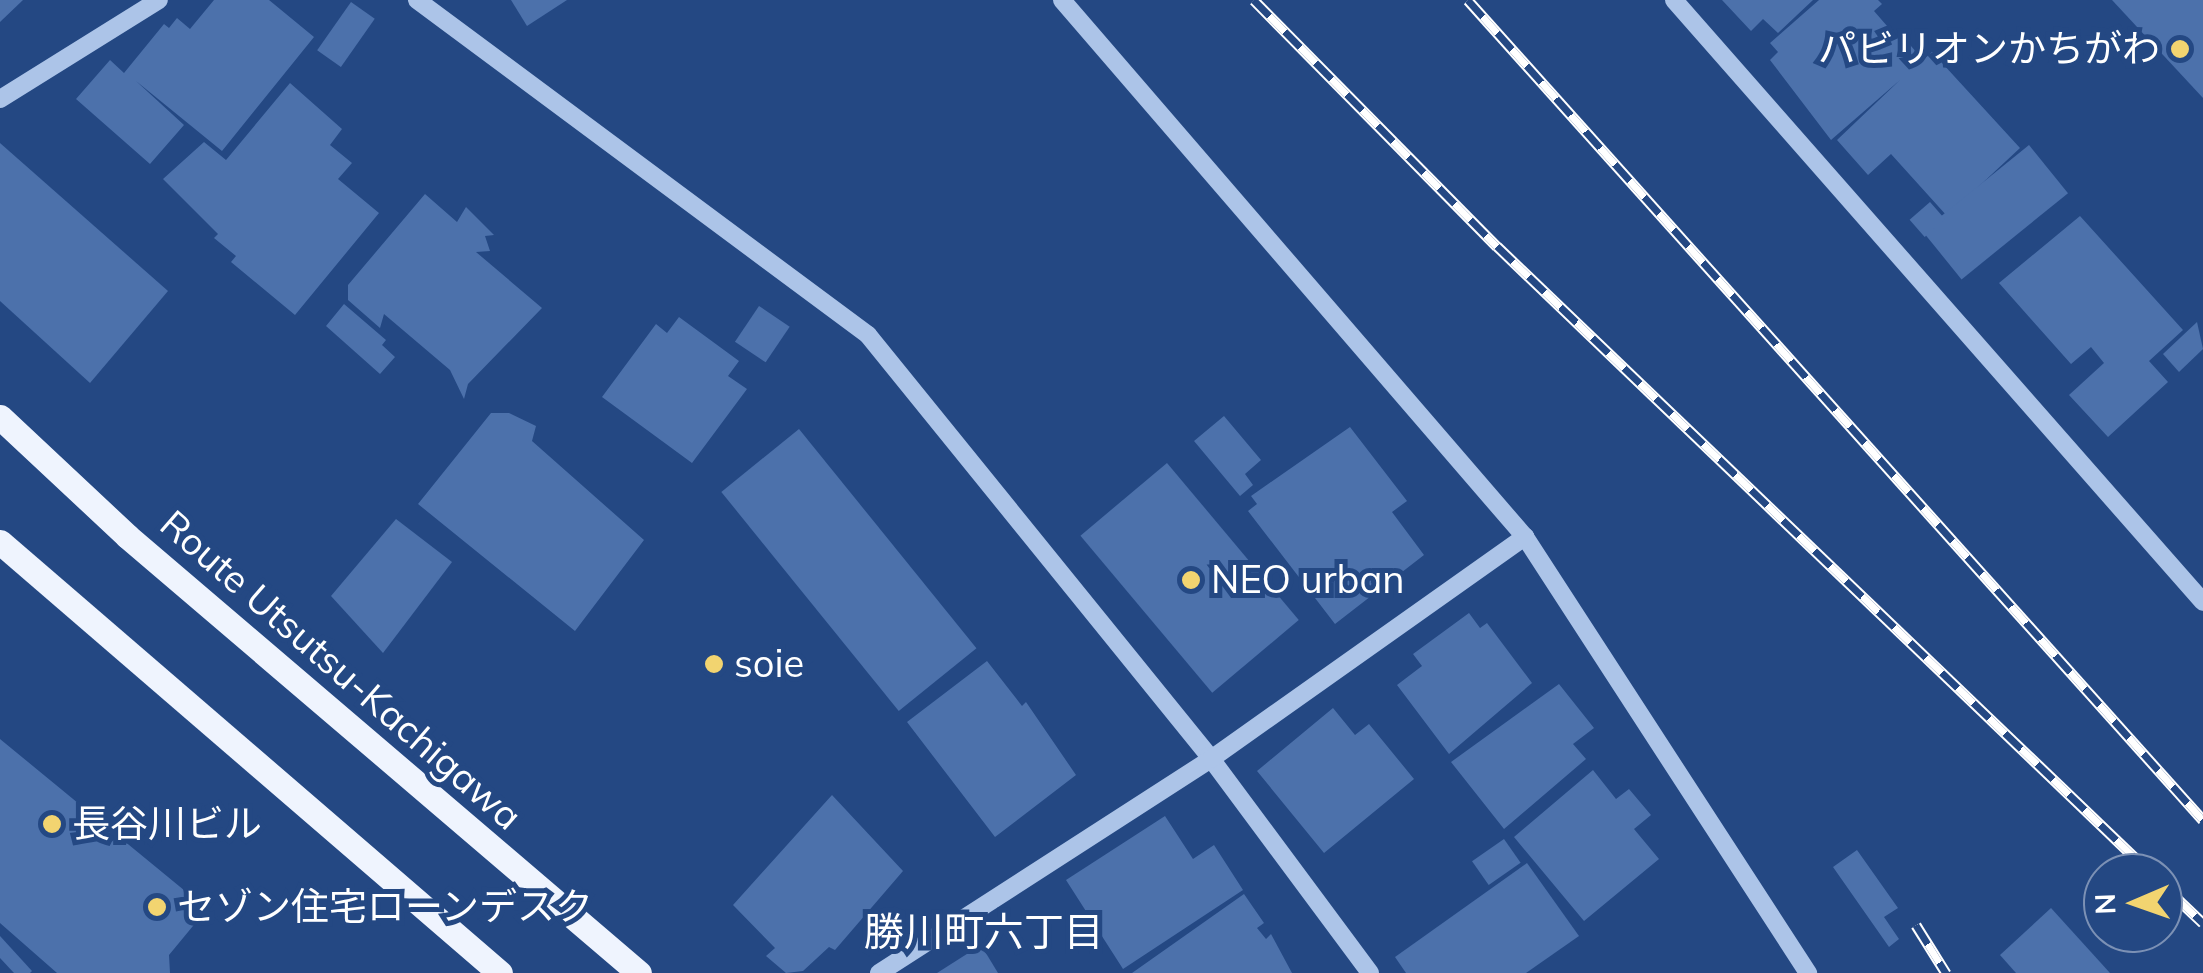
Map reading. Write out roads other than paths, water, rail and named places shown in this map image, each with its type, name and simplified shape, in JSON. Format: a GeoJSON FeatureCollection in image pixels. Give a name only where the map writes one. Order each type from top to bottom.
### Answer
{"type":"FeatureCollection","features":[{"type":"Feature","properties":{"kind":"main road","name":"Route Utsutsu-Kachigawa"},"geometry":{"type":"LineString","coordinates":[[0,418],[127,536],[639,973]]}},
{"type":"Feature","properties":{"kind":"main road"},"geometry":{"type":"LineString","coordinates":[[0,542],[500,973]]}},
{"type":"Feature","properties":{"kind":"street"},"geometry":{"type":"LineString","coordinates":[[0,99],[159,0]]}},
{"type":"Feature","properties":{"kind":"street"},"geometry":{"type":"LineString","coordinates":[[417,0],[868,336],[1211,759],[1370,973]]}},
{"type":"Feature","properties":{"kind":"street"},"geometry":{"type":"LineString","coordinates":[[1062,0],[1525,537],[1808,973]]}},
{"type":"Feature","properties":{"kind":"street"},"geometry":{"type":"LineString","coordinates":[[1674,0],[2203,602]]}},
{"type":"Feature","properties":{"kind":"street"},"geometry":{"type":"LineString","coordinates":[[879,973],[1211,759],[1525,537]]}},
{"type":"Feature","properties":{"kind":"railway"},"geometry":{"type":"LineString","coordinates":[[1254,0],[1497,246],[2130,853]]}},
{"type":"Feature","properties":{"kind":"railway"},"geometry":{"type":"LineString","coordinates":[[1468,0],[2203,820]]}},
{"type":"Feature","properties":{"kind":"railway"},"geometry":{"type":"LineString","coordinates":[[2183,904],[2203,923]]}},
{"type":"Feature","properties":{"kind":"railway"},"geometry":{"type":"LineString","coordinates":[[1916,925],[1946,973]]}},
{"type":"Feature","properties":{"kind":"place","name":"パビリオンかちがわ"},"geometry":{"type":"Point","coordinates":[2180,49]}},
{"type":"Feature","properties":{"kind":"place","name":"NEO urban"},"geometry":{"type":"Point","coordinates":[1191,580]}},
{"type":"Feature","properties":{"kind":"place","name":"soie"},"geometry":{"type":"Point","coordinates":[714,664]}},
{"type":"Feature","properties":{"kind":"place","name":"長谷川ビル"},"geometry":{"type":"Point","coordinates":[52,824]}},
{"type":"Feature","properties":{"kind":"place","name":"セゾン住宅ローンデスク"},"geometry":{"type":"Point","coordinates":[157,907]}},
{"type":"Feature","properties":{"kind":"district","name":"勝川町六丁目"},"geometry":{"type":"Point","coordinates":[984,931]}}]}
